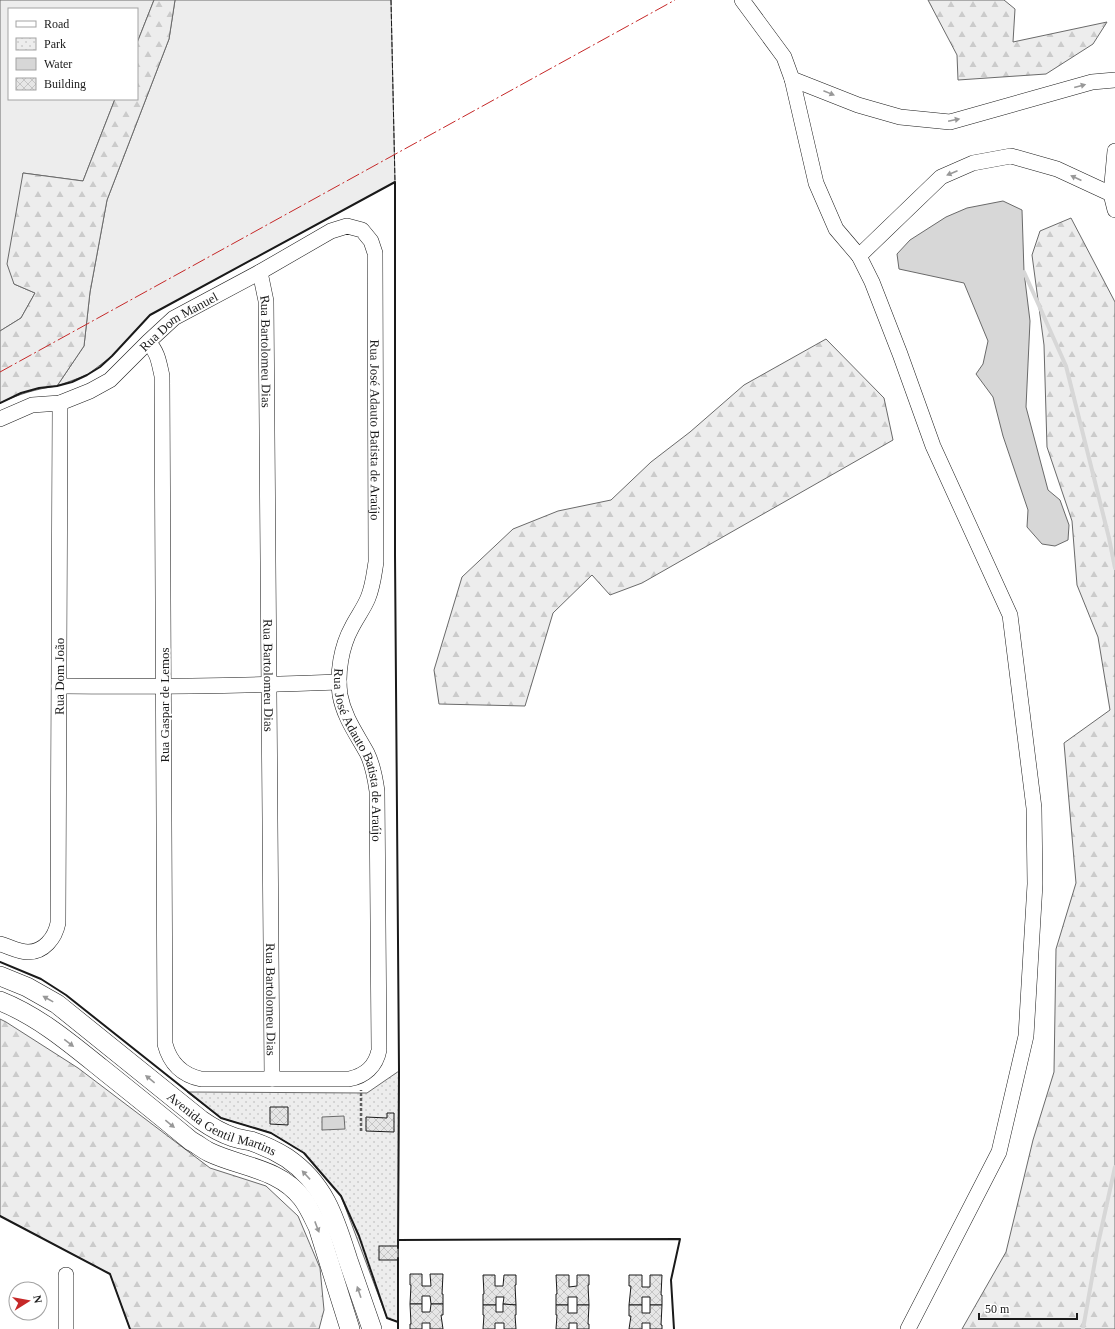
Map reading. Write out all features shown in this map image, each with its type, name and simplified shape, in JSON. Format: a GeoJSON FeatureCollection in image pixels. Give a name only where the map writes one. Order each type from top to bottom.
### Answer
{"type":"FeatureCollection","features":[{"type":"Feature","properties":{"kind":"main road","name":"Avenida Gentil Martins"},"geometry":{"type":"LineString","coordinates":[[0,976],[26,987],[57,1004],[201,1120],[217,1131],[269,1148],[302,1170],[316,1185],[327,1203],[335,1221],[372,1329]]}},
{"type":"Feature","properties":{"kind":"main road","name":"Avenida Gentil Martins"},"geometry":{"type":"LineString","coordinates":[[0,1001],[17,1008],[49,1028],[80,1051],[191,1141],[209,1152],[262,1170],[276,1177],[290,1186],[302,1197],[318,1227],[350,1329]]}},
{"type":"Feature","properties":{"kind":"street"},"geometry":{"type":"LineString","coordinates":[[742,0],[784,57],[792,78],[816,183],[836,229],[859,256],[878,298],[933,446],[1010,614],[1034,808],[1035,884],[1026,1036],[999,1152],[908,1329]]}},
{"type":"Feature","properties":{"kind":"street"},"geometry":{"type":"LineString","coordinates":[[792,78],[858,105],[900,117],[950,122],[1092,82],[1115,80]]}},
{"type":"Feature","properties":{"kind":"street"},"geometry":{"type":"LineString","coordinates":[[1115,150],[1111,194],[1115,210]]}},
{"type":"Feature","properties":{"kind":"street"},"geometry":{"type":"LineString","coordinates":[[859,256],[941,177],[973,163],[1011,156],[1056,169],[1111,194]]}},
{"type":"Feature","properties":{"kind":"street","name":"Rua Dom Manuel"},"geometry":{"type":"LineString","coordinates":[[0,419],[32,405],[60,403],[90,391],[110,380],[174,318],[260,272],[331,231],[348,226],[362,230]]}},
{"type":"Feature","properties":{"kind":"street","name":"Rua José Adauto Batista de Araújo"},"geometry":{"type":"LineString","coordinates":[[362,230],[371,241],[375,253],[376,562],[374,580],[368,597],[344,644],[340,661],[339,682],[344,712],[351,728],[367,754],[376,778],[377,791],[379,1050],[374,1064],[365,1073]]}},
{"type":"Feature","properties":{"kind":"street","name":"Rua Bartolomeu Dias"},"geometry":{"type":"LineString","coordinates":[[260,272],[266,301],[272,1078]]}},
{"type":"Feature","properties":{"kind":"street","name":"Rua Gaspar de Lemos"},"geometry":{"type":"LineString","coordinates":[[148,342],[155,349],[162,376],[165,1044],[169,1057],[188,1075],[201,1078],[272,1078]]}},
{"type":"Feature","properties":{"kind":"street","name":"Rua Dom João"},"geometry":{"type":"LineString","coordinates":[[0,944],[26,952],[36,950],[45,946],[52,938],[58,923],[60,403]]}},
{"type":"Feature","properties":{"kind":"street"},"geometry":{"type":"LineString","coordinates":[[60,686],[164,687],[339,682]]}},
{"type":"Feature","properties":{"kind":"street"},"geometry":{"type":"LineString","coordinates":[[272,1078],[349,1079],[365,1073]]}},
{"type":"Feature","properties":{"kind":"street"},"geometry":{"type":"LineString","coordinates":[[66,1275],[66,1329]]}},
{"type":"Feature","properties":{"kind":"path"},"geometry":{"type":"LineString","coordinates":[[361,1131],[365,1073]]}},
{"type":"Feature","properties":{"kind":"shaded area"},"geometry":{"type":"Polygon","coordinates":[[[0,0],[154,0],[138,40],[138,8],[8,8],[8,100],[115,100],[83,181],[23,173],[14,284],[35,293],[21,318],[0,331],[0,0]]]}},
{"type":"Feature","properties":{"kind":"shaded area"},"geometry":{"type":"Polygon","coordinates":[[[175,0],[391,0],[395,182],[150,315],[112,356],[87,375],[57,386],[84,346],[90,292],[107,200],[169,39],[175,0]]]}},
{"type":"Feature","properties":{"kind":"green space"},"geometry":{"type":"Polygon","coordinates":[[[154,0],[175,0],[169,39],[107,200],[90,292],[84,346],[57,386],[28,392],[0,403],[0,331],[21,318],[35,293],[14,284],[7,264],[23,173],[83,181],[115,100],[138,100],[138,40],[154,0]]]}},
{"type":"Feature","properties":{"kind":"green space"},"geometry":{"type":"Polygon","coordinates":[[[928,0],[1004,0],[1015,9],[1013,42],[1107,22],[1093,44],[1046,74],[958,80],[957,55],[928,0]]]}},
{"type":"Feature","properties":{"kind":"green space"},"geometry":{"type":"Polygon","coordinates":[[[1071,218],[1115,302],[1115,1329],[962,1329],[1006,1252],[1033,1140],[1054,1072],[1056,949],[1076,883],[1064,743],[1110,710],[1098,637],[1077,585],[1072,521],[1047,447],[1044,345],[1032,255],[1040,231],[1071,218]]]}},
{"type":"Feature","properties":{"kind":"green space"},"geometry":{"type":"Polygon","coordinates":[[[826,339],[884,398],[893,440],[642,583],[610,595],[592,575],[553,613],[525,706],[439,704],[434,670],[462,577],[513,529],[558,511],[611,500],[651,462],[690,432],[744,385],[826,339]]]}},
{"type":"Feature","properties":{"kind":"green space"},"geometry":{"type":"Polygon","coordinates":[[[0,1019],[78,1068],[210,1168],[266,1186],[298,1216],[320,1268],[324,1310],[319,1329],[130,1329],[110,1274],[0,1216],[0,1019]]]}},
{"type":"Feature","properties":{"kind":"green space"},"geometry":{"type":"Polygon","coordinates":[[[399,1071],[398,1322],[387,1318],[341,1196],[304,1153],[271,1133],[221,1118],[187,1092],[367,1093],[399,1071]]]}},
{"type":"Feature","properties":{"kind":"water"},"geometry":{"type":"Polygon","coordinates":[[[1003,201],[1022,210],[1024,272],[1030,321],[1026,407],[1048,490],[1060,500],[1069,525],[1068,540],[1055,546],[1042,544],[1027,527],[1028,510],[1003,436],[993,397],[976,374],[983,364],[988,341],[964,283],[899,269],[897,254],[910,240],[946,217],[967,208],[1003,201]]]}},
{"type":"Feature","properties":{"kind":"water"},"geometry":{"type":"Polygon","coordinates":[[[344,1116],[345,1129],[322,1130],[322,1117],[344,1116]]]}},
{"type":"Feature","properties":{"kind":"building"},"geometry":{"type":"Polygon","coordinates":[[[270,1107],[288,1107],[288,1125],[270,1124],[270,1107]]]}},
{"type":"Feature","properties":{"kind":"building"},"geometry":{"type":"Polygon","coordinates":[[[387,1113],[394,1113],[394,1132],[366,1131],[366,1117],[387,1118],[387,1113]]]}},
{"type":"Feature","properties":{"kind":"building"},"geometry":{"type":"Polygon","coordinates":[[[379,1246],[398,1246],[398,1260],[379,1260],[379,1246]]]}},
{"type":"Feature","properties":{"kind":"building"},"geometry":{"type":"Polygon","coordinates":[[[410,1274],[422,1274],[422,1286],[431,1286],[430,1274],[443,1274],[443,1304],[431,1304],[430,1296],[422,1296],[422,1304],[410,1304],[410,1274]]]}},
{"type":"Feature","properties":{"kind":"building"},"geometry":{"type":"Polygon","coordinates":[[[483,1275],[495,1275],[495,1286],[503,1286],[504,1275],[516,1275],[516,1305],[503,1304],[504,1297],[496,1297],[496,1305],[483,1305],[483,1275]]]}},
{"type":"Feature","properties":{"kind":"building"},"geometry":{"type":"Polygon","coordinates":[[[556,1275],[569,1275],[569,1287],[577,1286],[577,1275],[589,1275],[589,1305],[577,1305],[577,1297],[568,1297],[568,1305],[556,1305],[556,1275]]]}},
{"type":"Feature","properties":{"kind":"building"},"geometry":{"type":"Polygon","coordinates":[[[629,1275],[642,1275],[642,1287],[650,1287],[650,1275],[662,1275],[662,1305],[650,1305],[650,1297],[642,1297],[642,1305],[629,1305],[631,1286],[629,1286],[629,1275]]]}},
{"type":"Feature","properties":{"kind":"building"},"geometry":{"type":"Polygon","coordinates":[[[410,1304],[422,1304],[422,1312],[430,1312],[431,1304],[443,1304],[443,1315],[441,1315],[443,1329],[430,1329],[430,1323],[422,1323],[422,1329],[410,1329],[410,1304]]]}},
{"type":"Feature","properties":{"kind":"building"},"geometry":{"type":"Polygon","coordinates":[[[503,1304],[516,1305],[516,1329],[504,1329],[504,1323],[495,1323],[495,1329],[483,1329],[483,1305],[496,1305],[496,1312],[503,1312],[503,1304]]]}},
{"type":"Feature","properties":{"kind":"building"},"geometry":{"type":"Polygon","coordinates":[[[556,1305],[568,1305],[568,1313],[577,1313],[577,1305],[589,1305],[589,1329],[577,1329],[577,1323],[569,1323],[569,1329],[556,1329],[556,1305]]]}},
{"type":"Feature","properties":{"kind":"building"},"geometry":{"type":"Polygon","coordinates":[[[629,1305],[642,1305],[642,1313],[650,1313],[650,1305],[662,1305],[662,1329],[650,1329],[650,1323],[642,1323],[642,1329],[629,1329],[631,1316],[629,1316],[629,1305]]]}},
{"type":"Feature","properties":{"kind":"waterway"},"geometry":{"type":"LineString","coordinates":[[1024,272],[1066,366],[1109,538],[1115,568]]}},
{"type":"Feature","properties":{"kind":"waterway"},"geometry":{"type":"LineString","coordinates":[[1083,1329],[1098,1244],[1115,1167]]}},
{"type":"Feature","properties":{"kind":"fence"},"geometry":{"type":"LineString","coordinates":[[391,0],[395,182]]}},
{"type":"Feature","properties":{"kind":"wall"},"geometry":{"type":"LineString","coordinates":[[0,403],[21,393],[72,382],[87,375],[100,367],[112,356],[150,315],[395,182],[395,555],[399,1071],[398,1248]]}},
{"type":"Feature","properties":{"kind":"wall"},"geometry":{"type":"LineString","coordinates":[[0,962],[41,979],[66,995],[221,1118],[271,1133],[304,1153],[341,1196],[359,1236],[387,1318],[398,1322],[398,1258]]}},
{"type":"Feature","properties":{"kind":"wall"},"geometry":{"type":"LineString","coordinates":[[0,1216],[110,1274],[130,1329]]}},
{"type":"Feature","properties":{"kind":"wall"},"geometry":{"type":"LineString","coordinates":[[398,1242],[398,1240],[680,1239],[671,1280],[674,1329]]}},
{"type":"Feature","properties":{"kind":"wall"},"geometry":{"type":"LineString","coordinates":[[398,1320],[398,1329]]}},
{"type":"Feature","properties":{"kind":"power"},"geometry":{"type":"LineString","coordinates":[[0,372],[675,0]]}}]}
